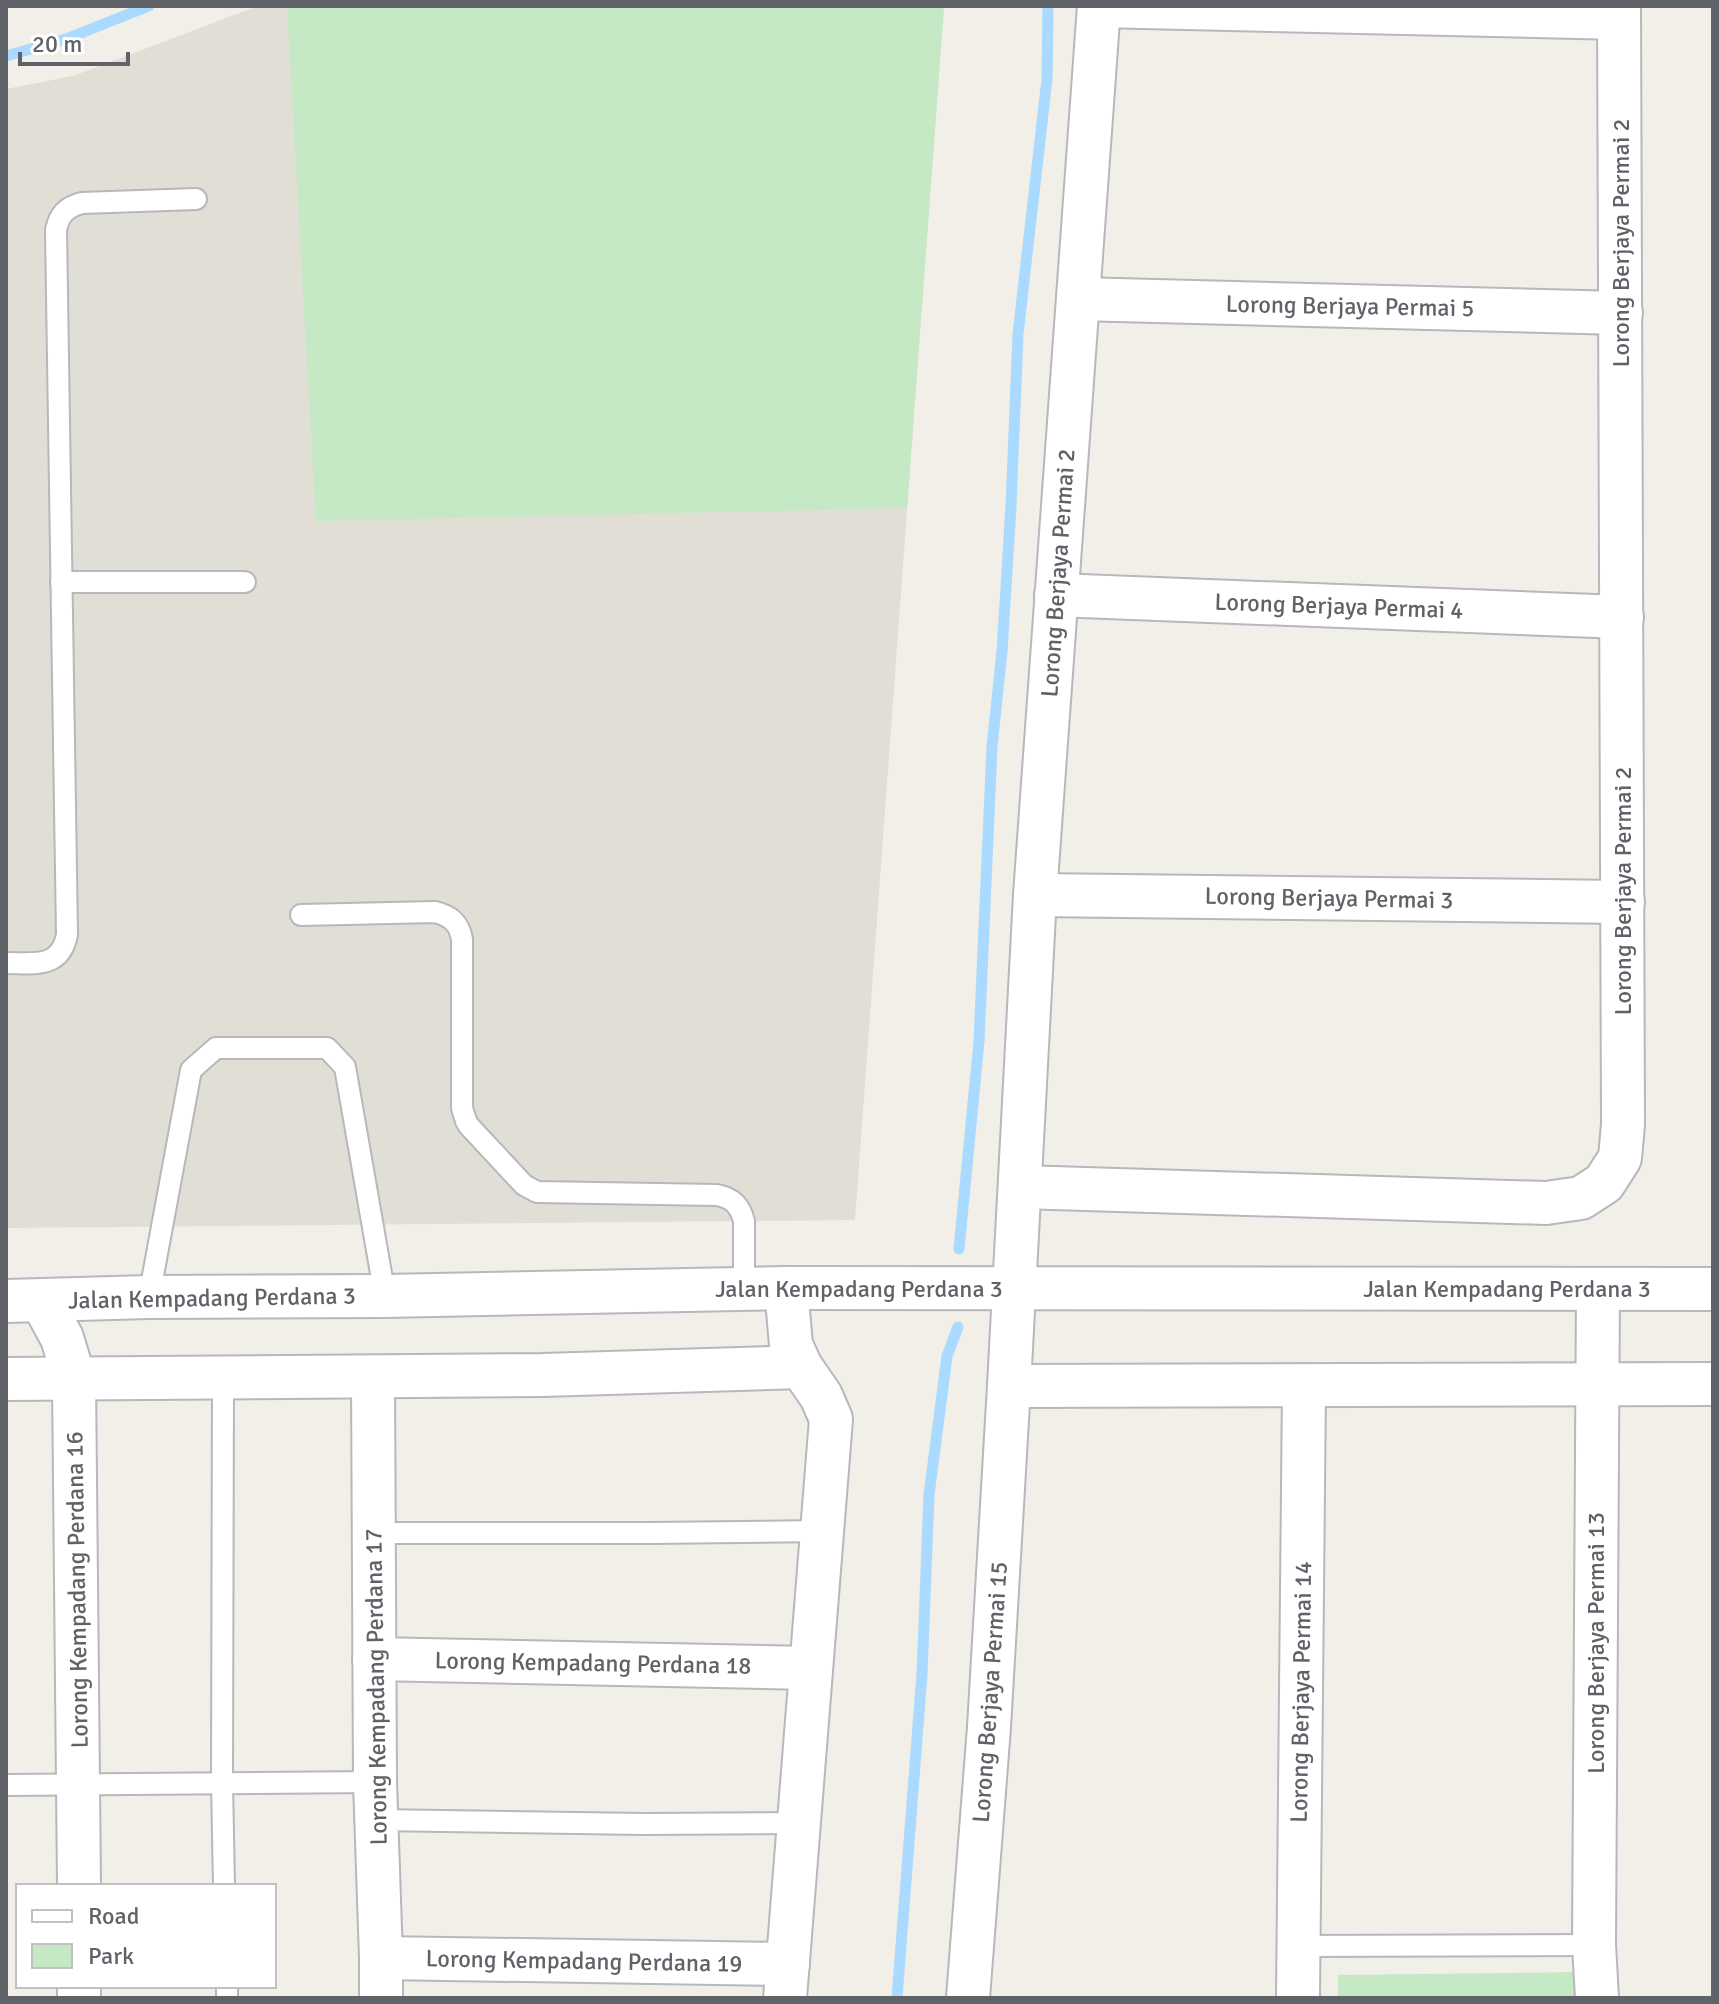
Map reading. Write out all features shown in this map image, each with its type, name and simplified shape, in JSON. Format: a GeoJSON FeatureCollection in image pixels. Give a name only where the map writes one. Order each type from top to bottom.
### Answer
{"type":"FeatureCollection","features":[{"type":"Feature","properties":{"kind":"street"},"geometry":{"type":"LineString","coordinates":[[1099,6],[1619,12]]}},
{"type":"Feature","properties":{"kind":"street","name":"Lorong Berjaya Permai 2"},"geometry":{"type":"LineString","coordinates":[[1014,1289],[1035,895],[1099,6]]}},
{"type":"Feature","properties":{"kind":"street","name":"Lorong Berjaya Permai 2"},"geometry":{"type":"LineString","coordinates":[[1020,1187],[1546,1203],[1581,1198],[1604,1183],[1620,1158],[1623,1124],[1623,902],[1619,12]]}},
{"type":"Feature","properties":{"kind":"street","name":"Lorong Berjaya Permai 5"},"geometry":{"type":"LineString","coordinates":[[1078,299],[1621,313]]}},
{"type":"Feature","properties":{"kind":"street","name":"Lorong Berjaya Permai 4"},"geometry":{"type":"LineString","coordinates":[[1056,595],[1622,617]]}},
{"type":"Feature","properties":{"kind":"street","name":"Lorong Berjaya Permai 3"},"geometry":{"type":"LineString","coordinates":[[1035,895],[1623,902]]}},
{"type":"Feature","properties":{"kind":"street","name":"Jalan Kempadang Perdana 3"},"geometry":{"type":"LineString","coordinates":[[24,1301],[744,1288],[1713,1289]]}},
{"type":"Feature","properties":{"kind":"street"},"geometry":{"type":"LineString","coordinates":[[786,1288],[796,1356],[821,1396],[831,1419],[786,1981]]}},
{"type":"Feature","properties":{"kind":"street","name":"Lorong Berjaya Permai 15"},"geometry":{"type":"LineString","coordinates":[[968,1998],[989,1727],[1014,1289]]}},
{"type":"Feature","properties":{"kind":"street","name":"Lorong Berjaya Permai 13"},"geometry":{"type":"LineString","coordinates":[[1597,1998],[1594,1945],[1598,1289]]}},
{"type":"Feature","properties":{"kind":"street","name":"Lorong Kempadang Perdana 16"},"geometry":{"type":"LineString","coordinates":[[24,1301],[62,1338],[74,1378],[79,1884]]}},
{"type":"Feature","properties":{"kind":"street"},"geometry":{"type":"LineString","coordinates":[[6,1379],[543,1375],[796,1356]]}},
{"type":"Feature","properties":{"kind":"street","name":"Lorong Kempadang Perdana 17"},"geometry":{"type":"LineString","coordinates":[[373,1377],[374,1659],[381,1978]]}},
{"type":"Feature","properties":{"kind":"street"},"geometry":{"type":"LineString","coordinates":[[1009,1386],[1713,1384]]}},
{"type":"Feature","properties":{"kind":"street","name":"Lorong Berjaya Permai 14"},"geometry":{"type":"LineString","coordinates":[[1298,1998],[1304,1386]]}},
{"type":"Feature","properties":{"kind":"street","name":"Lorong Kempadang Perdana 18"},"geometry":{"type":"LineString","coordinates":[[374,1659],[811,1668]]}},
{"type":"Feature","properties":{"kind":"street","name":"Lorong Kempadang Perdana 19"},"geometry":{"type":"LineString","coordinates":[[381,1978],[786,1981]]}},
{"type":"Feature","properties":{"kind":"lane"},"geometry":{"type":"LineString","coordinates":[[6,963],[50,961],[59,954],[67,935],[58,220],[71,205],[82,203],[196,199]]}},
{"type":"Feature","properties":{"kind":"lane"},"geometry":{"type":"LineString","coordinates":[[61,582],[245,582]]}},
{"type":"Feature","properties":{"kind":"lane"},"geometry":{"type":"LineString","coordinates":[[301,915],[435,912],[454,920],[460,928],[462,939],[462,1108],[469,1126],[524,1185],[537,1192],[727,1197],[742,1211],[744,1221],[744,1288]]}},
{"type":"Feature","properties":{"kind":"lane"},"geometry":{"type":"LineString","coordinates":[[149,1297],[191,1070],[216,1048],[327,1048],[345,1067],[385,1296]]}},
{"type":"Feature","properties":{"kind":"lane"},"geometry":{"type":"LineString","coordinates":[[223,1377],[224,1884]]}},
{"type":"Feature","properties":{"kind":"lane"},"geometry":{"type":"LineString","coordinates":[[374,1533],[822,1531]]}},
{"type":"Feature","properties":{"kind":"lane"},"geometry":{"type":"LineString","coordinates":[[6,1785],[222,1783],[376,1801],[644,1824],[799,1823]]}},
{"type":"Feature","properties":{"kind":"lane"},"geometry":{"type":"LineString","coordinates":[[1298,1946],[1594,1945]]}},
{"type":"Feature","properties":{"kind":"shaded area"},"geometry":{"type":"Polygon","coordinates":[[[258,6],[944,6],[855,1220],[6,1228],[6,89],[73,76],[258,6]]]}},
{"type":"Feature","properties":{"kind":"green space"},"geometry":{"type":"Polygon","coordinates":[[[287,6],[944,6],[907,508],[316,521],[287,6]]]}},
{"type":"Feature","properties":{"kind":"green space"},"geometry":{"type":"Polygon","coordinates":[[[1580,1972],[1580,1998],[1338,1998],[1338,1975],[1580,1972]]]}},
{"type":"Feature","properties":{"kind":"waterway"},"geometry":{"type":"LineString","coordinates":[[6,56],[66,39],[149,6]]}},
{"type":"Feature","properties":{"kind":"waterway"},"geometry":{"type":"LineString","coordinates":[[959,1249],[979,1041],[992,747],[1002,651],[1018,334],[1047,79],[1048,6]]}},
{"type":"Feature","properties":{"kind":"waterway"},"geometry":{"type":"LineString","coordinates":[[897,1998],[922,1674],[929,1495],[947,1356],[958,1327]]}}]}
